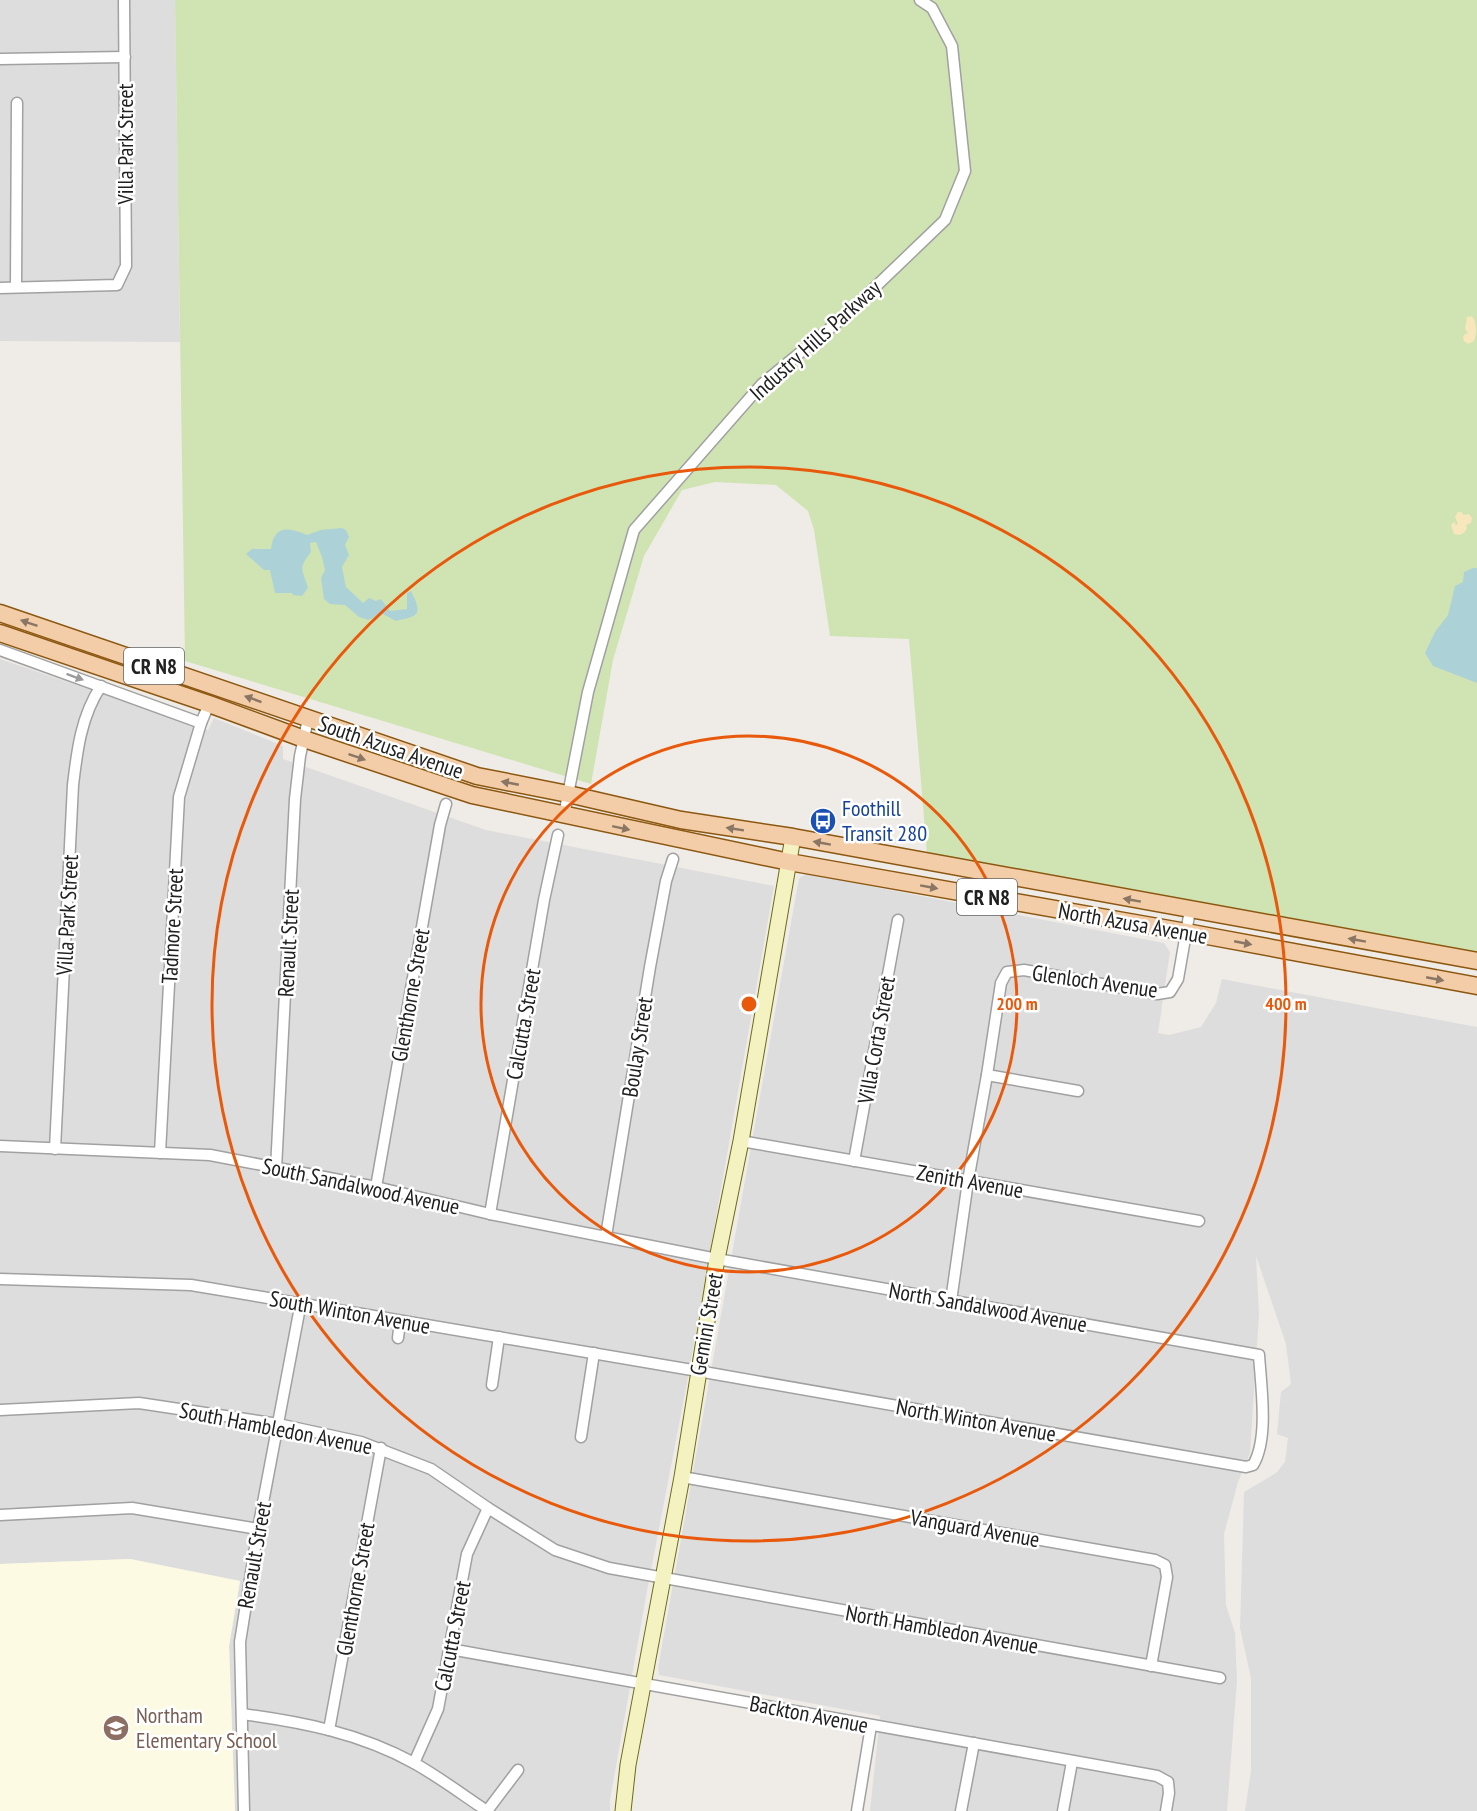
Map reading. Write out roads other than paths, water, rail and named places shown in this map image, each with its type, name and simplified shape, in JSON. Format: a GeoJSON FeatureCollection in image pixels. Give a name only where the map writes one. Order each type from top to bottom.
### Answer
{"type":"FeatureCollection","features":[{"type":"Feature","properties":{"kind":"main road","name":"South Azusa Avenue"},"geometry":{"type":"LineString","coordinates":[[0,613],[477,776],[681,820],[793,837]]}},
{"type":"Feature","properties":{"kind":"main road","name":"South Azusa Avenue"},"geometry":{"type":"LineString","coordinates":[[0,633],[209,704],[303,739],[472,795],[789,862]]}},
{"type":"Feature","properties":{"kind":"main road"},"geometry":{"type":"LineString","coordinates":[[60,654],[67,636]]}},
{"type":"Feature","properties":{"kind":"main road","name":"North Azusa Avenue"},"geometry":{"type":"LineString","coordinates":[[793,837],[1477,961]]}},
{"type":"Feature","properties":{"kind":"main road"},"geometry":{"type":"LineString","coordinates":[[867,876],[900,870],[913,859]]}},
{"type":"Feature","properties":{"kind":"main road","name":"North Azusa Avenue"},"geometry":{"type":"LineString","coordinates":[[789,862],[1186,932],[1477,987]]}},
{"type":"Feature","properties":{"kind":"street","name":"Villa Park Street"},"geometry":{"type":"LineString","coordinates":[[16,287],[117,285],[126,266],[124,0]]}},
{"type":"Feature","properties":{"kind":"street","name":"Industry Hills Parkway"},"geometry":{"type":"LineString","coordinates":[[564,815],[588,692],[634,530],[762,384],[845,316],[945,220],[965,171],[952,46],[932,8],[920,0]]}},
{"type":"Feature","properties":{"kind":"street"},"geometry":{"type":"LineString","coordinates":[[0,59],[125,57]]}},
{"type":"Feature","properties":{"kind":"street"},"geometry":{"type":"LineString","coordinates":[[0,288],[16,287],[17,103]]}},
{"type":"Feature","properties":{"kind":"street"},"geometry":{"type":"LineString","coordinates":[[0,650],[201,723]]}},
{"type":"Feature","properties":{"kind":"street","name":"Villa Park Street"},"geometry":{"type":"LineString","coordinates":[[56,1149],[73,785],[77,747],[93,698],[101,686]]}},
{"type":"Feature","properties":{"kind":"street","name":"Tadmore Street"},"geometry":{"type":"LineString","coordinates":[[160,1153],[179,797],[209,704]]}},
{"type":"Feature","properties":{"kind":"street","name":"Renault Street"},"geometry":{"type":"LineString","coordinates":[[276,1168],[295,799],[308,719]]}},
{"type":"Feature","properties":{"kind":"street","name":"Glenthorne Street"},"geometry":{"type":"LineString","coordinates":[[376,1187],[440,825],[446,804]]}},
{"type":"Feature","properties":{"kind":"street","name":"Calcutta Street"},"geometry":{"type":"LineString","coordinates":[[490,1214],[544,900],[558,835]]}},
{"type":"Feature","properties":{"kind":"street","name":"Gemini Street"},"geometry":{"type":"LineString","coordinates":[[623,1811],[628,1765],[682,1477],[717,1259],[741,1141],[793,837]]}},
{"type":"Feature","properties":{"kind":"street","name":"Boulay Street"},"geometry":{"type":"LineString","coordinates":[[606,1236],[650,966],[666,881],[673,858]]}},
{"type":"Feature","properties":{"kind":"street","name":"Glenloch Avenue"},"geometry":{"type":"LineString","coordinates":[[987,1075],[1001,983],[1007,972],[1024,970],[1157,994],[1170,992],[1178,979],[1190,910]]}},
{"type":"Feature","properties":{"kind":"street","name":"Villa Corta Street"},"geometry":{"type":"LineString","coordinates":[[854,1161],[898,920]]}},
{"type":"Feature","properties":{"kind":"street"},"geometry":{"type":"LineString","coordinates":[[951,1301],[968,1181],[987,1075],[1078,1091]]}},
{"type":"Feature","properties":{"kind":"street","name":"Zenith Avenue"},"geometry":{"type":"LineString","coordinates":[[741,1141],[1199,1221]]}},
{"type":"Feature","properties":{"kind":"street","name":"South Sandalwood Avenue"},"geometry":{"type":"LineString","coordinates":[[0,1146],[210,1155],[376,1187],[490,1214],[717,1259]]}},
{"type":"Feature","properties":{"kind":"street","name":"North Sandalwood Avenue"},"geometry":{"type":"LineString","coordinates":[[717,1259],[1259,1355],[1263,1410],[1259,1456],[1253,1466]]}},
{"type":"Feature","properties":{"kind":"street","name":"South Winton Avenue"},"geometry":{"type":"LineString","coordinates":[[0,1279],[191,1285],[698,1371]]}},
{"type":"Feature","properties":{"kind":"street","name":"Renault Street"},"geometry":{"type":"LineString","coordinates":[[244,1811],[240,1642],[258,1529],[301,1302]]}},
{"type":"Feature","properties":{"kind":"street"},"geometry":{"type":"LineString","coordinates":[[398,1338],[400,1321]]}},
{"type":"Feature","properties":{"kind":"street"},"geometry":{"type":"LineString","coordinates":[[492,1385],[499,1337]]}},
{"type":"Feature","properties":{"kind":"street"},"geometry":{"type":"LineString","coordinates":[[581,1437],[594,1353]]}},
{"type":"Feature","properties":{"kind":"street","name":"North Winton Avenue"},"geometry":{"type":"LineString","coordinates":[[698,1371],[1246,1467],[1253,1466]]}},
{"type":"Feature","properties":{"kind":"street","name":"South Hambledon Avenue"},"geometry":{"type":"LineString","coordinates":[[0,1410],[139,1403],[278,1424],[362,1442],[431,1469],[555,1550],[609,1568],[664,1578]]}},
{"type":"Feature","properties":{"kind":"street","name":"Glenthorne Street"},"geometry":{"type":"LineString","coordinates":[[329,1730],[381,1448]]}},
{"type":"Feature","properties":{"kind":"street","name":"Vanguard Avenue"},"geometry":{"type":"LineString","coordinates":[[682,1477],[1155,1560],[1165,1565],[1167,1577],[1151,1666]]}},
{"type":"Feature","properties":{"kind":"street"},"geometry":{"type":"LineString","coordinates":[[0,1515],[132,1508],[258,1529]]}},
{"type":"Feature","properties":{"kind":"street","name":"Calcutta Street"},"geometry":{"type":"LineString","coordinates":[[414,1763],[438,1709],[467,1554],[488,1508]]}},
{"type":"Feature","properties":{"kind":"street","name":"North Hambledon Avenue"},"geometry":{"type":"LineString","coordinates":[[664,1578],[1220,1678]]}},
{"type":"Feature","properties":{"kind":"street","name":"Backton Avenue"},"geometry":{"type":"LineString","coordinates":[[450,1649],[1157,1776],[1168,1782],[1166,1811]]}},
{"type":"Feature","properties":{"kind":"street"},"geometry":{"type":"LineString","coordinates":[[242,1714],[293,1721],[375,1744],[414,1763],[487,1811],[518,1770]]}},
{"type":"Feature","properties":{"kind":"street"},"geometry":{"type":"LineString","coordinates":[[857,1811],[871,1726]]}},
{"type":"Feature","properties":{"kind":"street"},"geometry":{"type":"LineString","coordinates":[[961,1811],[974,1743]]}},
{"type":"Feature","properties":{"kind":"street"},"geometry":{"type":"LineString","coordinates":[[1063,1811],[1072,1762]]}},
{"type":"Feature","properties":{"kind":"water"},"geometry":{"type":"Polygon","coordinates":[[[342,528],[346,530],[349,537],[345,545],[349,555],[342,567],[346,587],[363,603],[369,598],[376,601],[381,599],[390,611],[407,609],[407,593],[411,591],[418,609],[415,615],[396,621],[381,613],[369,620],[359,617],[345,605],[330,604],[324,599],[321,578],[325,570],[316,542],[310,543],[311,552],[303,566],[308,588],[302,596],[292,593],[275,593],[270,570],[264,570],[246,554],[252,549],[271,549],[275,536],[283,530],[294,530],[307,535],[321,530],[342,528]]]}},
{"type":"Feature","properties":{"kind":"water"},"geometry":{"type":"Polygon","coordinates":[[[1477,568],[1477,683],[1433,666],[1425,653],[1435,632],[1448,615],[1455,586],[1463,582],[1464,572],[1477,568]]]}},
{"type":"Feature","properties":{"kind":"place","name":"Foothill Transit 280"},"geometry":{"type":"Point","coordinates":[823,821]}},
{"type":"Feature","properties":{"kind":"place","name":"Northam Elementary School"},"geometry":{"type":"Point","coordinates":[116,1728]}}]}
